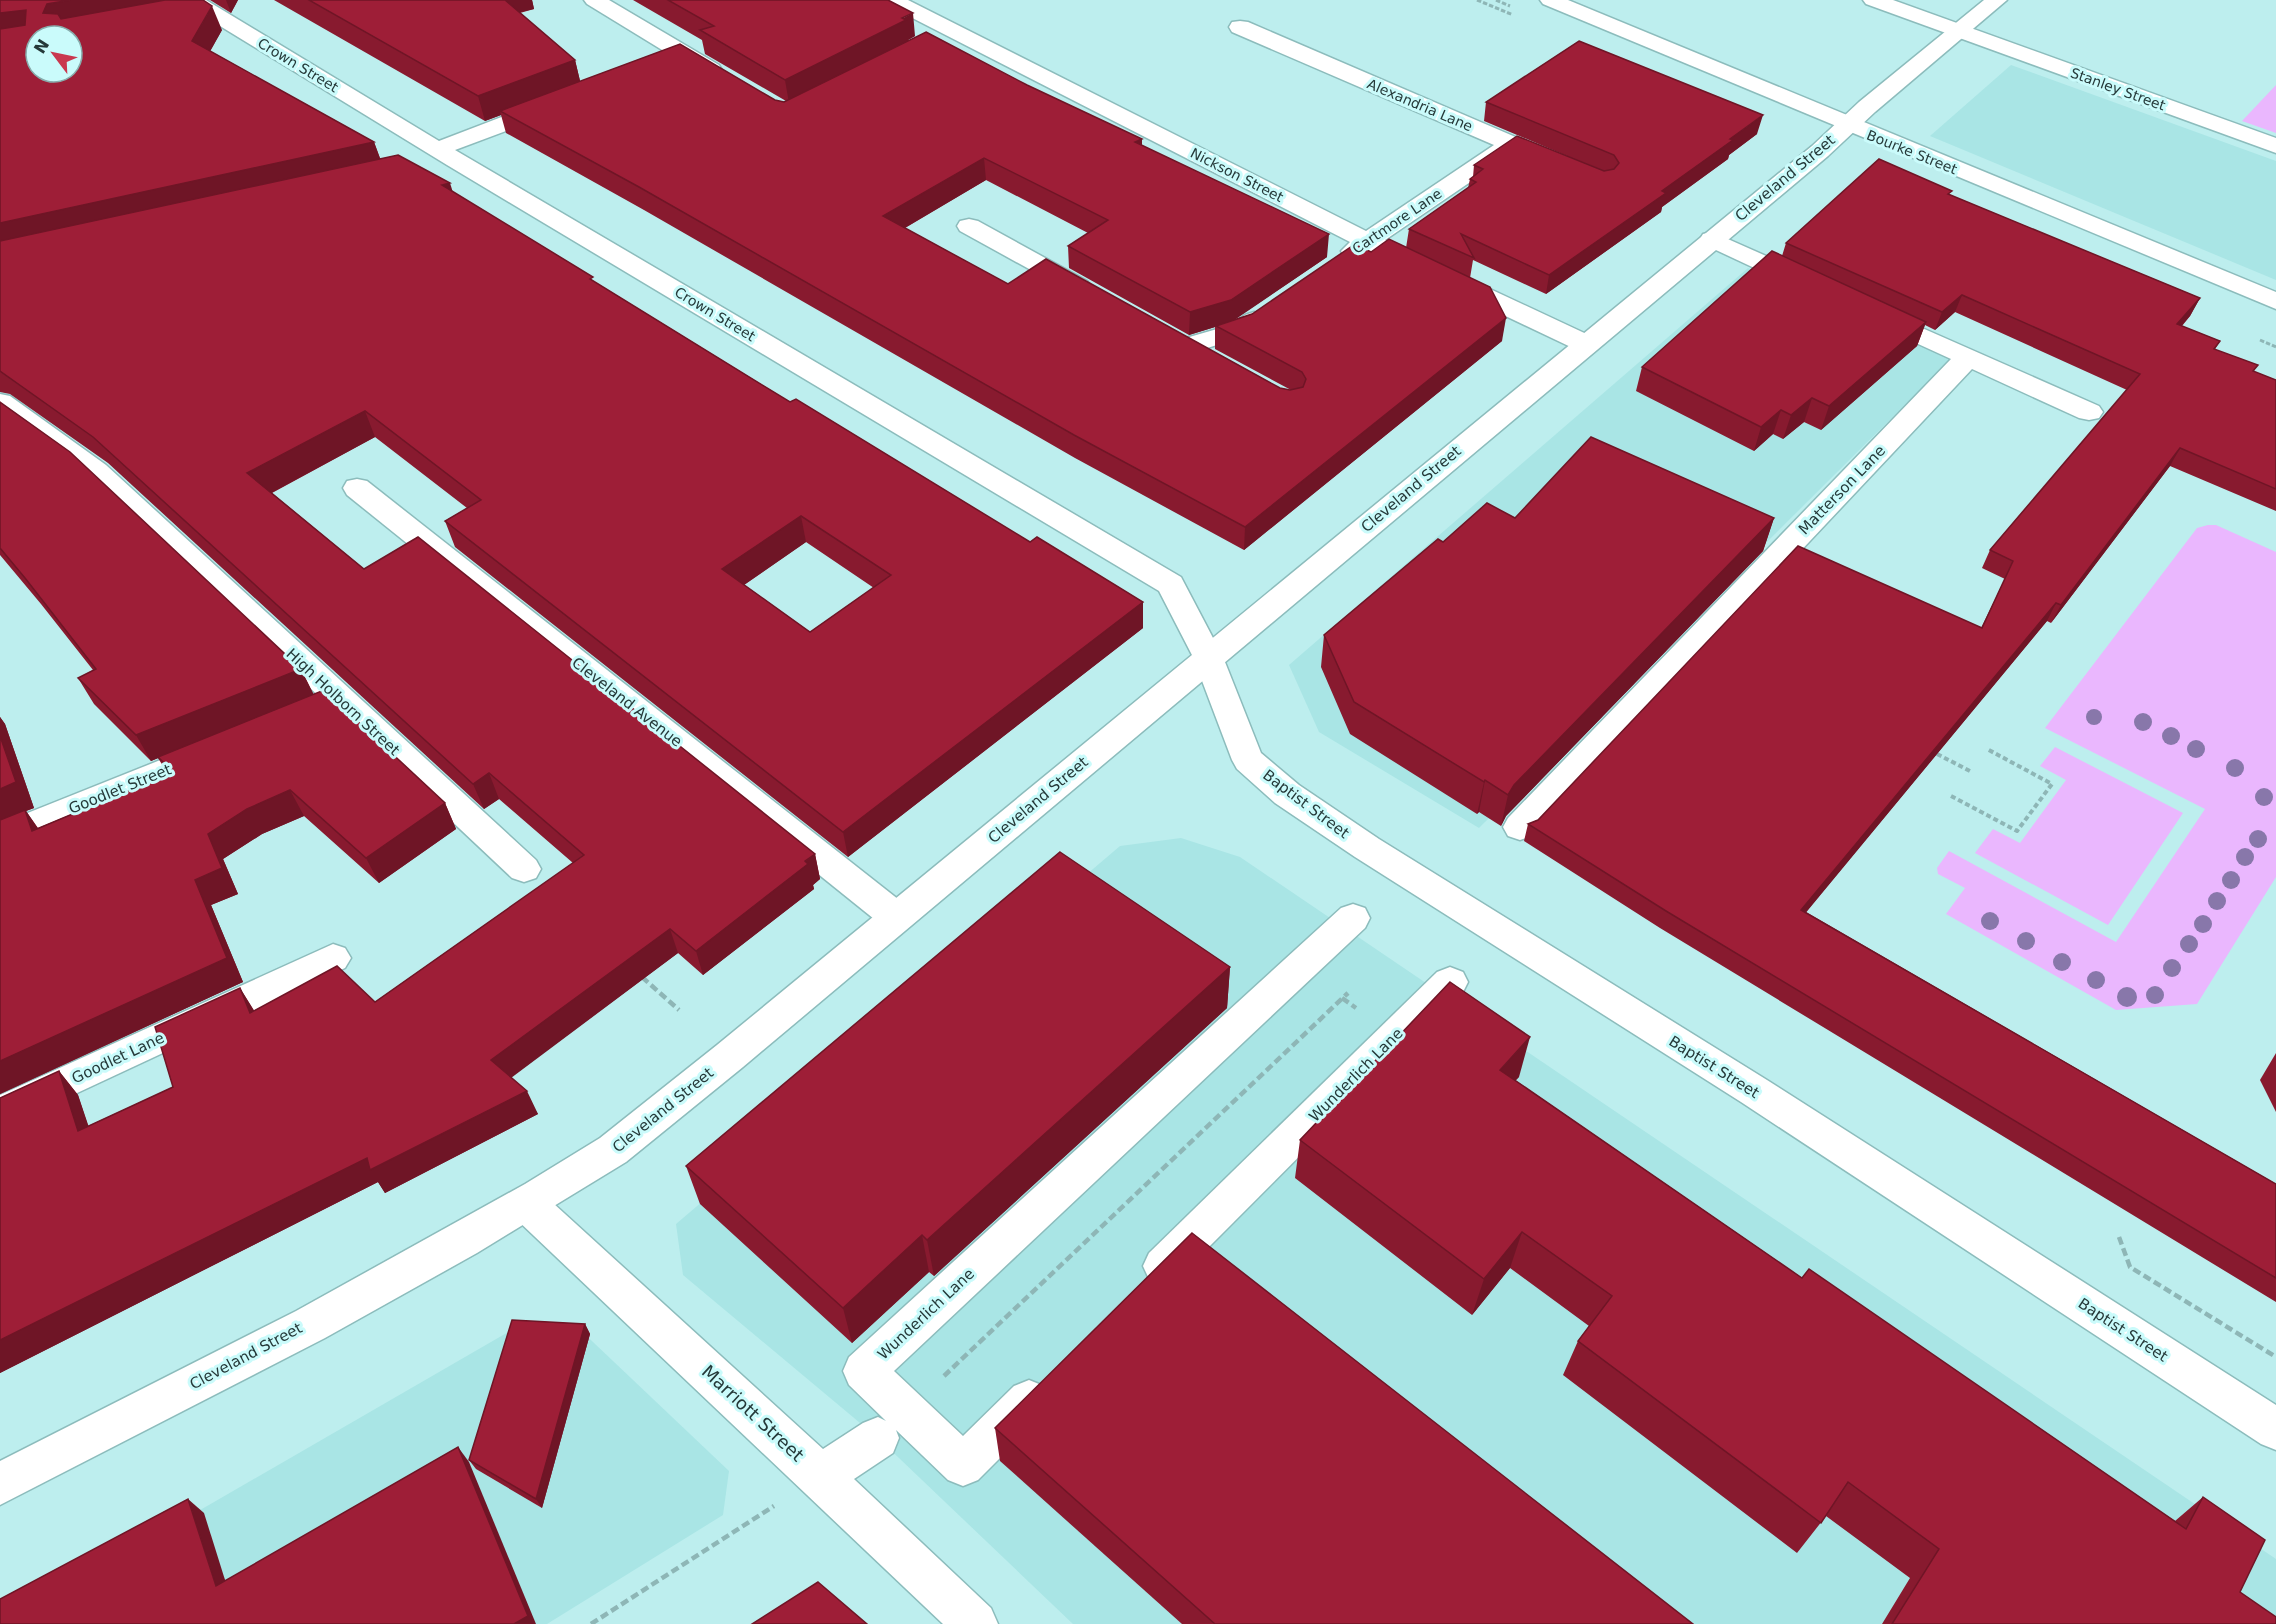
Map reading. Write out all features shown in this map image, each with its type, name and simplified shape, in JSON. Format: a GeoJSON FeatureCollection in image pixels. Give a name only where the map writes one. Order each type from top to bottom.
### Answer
{"type":"FeatureCollection","features":[{"type":"Feature","properties":{"kind":"street"},"geometry":{"type":"LineString","coordinates":[[594,0],[726,79]]}},
{"type":"Feature","properties":{"kind":"street","name":"Nickson Street"},"geometry":{"type":"LineString","coordinates":[[892,0],[941,37],[1586,344]]}},
{"type":"Feature","properties":{"kind":"street","name":"Bourke Street"},"geometry":{"type":"LineString","coordinates":[[1550,0],[2276,301]]}},
{"type":"Feature","properties":{"kind":"street","name":"Stanley Street"},"geometry":{"type":"LineString","coordinates":[[1873,0],[2276,146]]}},
{"type":"Feature","properties":{"kind":"street","name":"Cleveland Street"},"geometry":{"type":"LineString","coordinates":[[0,1484],[429,1261],[528,1205],[613,1150],[1820,151],[1847,125],[1997,0]]}},
{"type":"Feature","properties":{"kind":"street"},"geometry":{"type":"LineString","coordinates":[[174,16],[199,5]]}},
{"type":"Feature","properties":{"kind":"street","name":"Crown Street"},"geometry":{"type":"LineString","coordinates":[[199,5],[447,155],[1170,584],[1208,657]]}},
{"type":"Feature","properties":{"kind":"street","name":"Alexandria Lane"},"geometry":{"type":"LineString","coordinates":[[1240,27],[1571,169]]}},
{"type":"Feature","properties":{"kind":"street"},"geometry":{"type":"LineString","coordinates":[[664,63],[686,55]]}},
{"type":"Feature","properties":{"kind":"street"},"geometry":{"type":"LineString","coordinates":[[420,168],[569,100]]}},
{"type":"Feature","properties":{"kind":"street","name":"Cartmore Lane"},"geometry":{"type":"LineString","coordinates":[[1338,261],[1511,144]]}},
{"type":"Feature","properties":{"kind":"street"},"geometry":{"type":"LineString","coordinates":[[969,226],[1094,295]]}},
{"type":"Feature","properties":{"kind":"street"},"geometry":{"type":"LineString","coordinates":[[1712,239],[1823,291]]}},
{"type":"Feature","properties":{"kind":"street"},"geometry":{"type":"LineString","coordinates":[[1854,305],[2089,412]]}},
{"type":"Feature","properties":{"kind":"street"},"geometry":{"type":"LineString","coordinates":[[1217,363],[1178,340],[1240,330],[1269,310]]}},
{"type":"Feature","properties":{"kind":"street","name":"Matterson Lane"},"geometry":{"type":"LineString","coordinates":[[1521,827],[1968,357]]}},
{"type":"Feature","properties":{"kind":"street","name":"High Holborn Street"},"geometry":{"type":"LineString","coordinates":[[0,402],[96,471],[524,869]]}},
{"type":"Feature","properties":{"kind":"street","name":"Cleveland Avenue"},"geometry":{"type":"LineString","coordinates":[[357,488],[896,917]]}},
{"type":"Feature","properties":{"kind":"street","name":"Baptist Street"},"geometry":{"type":"LineString","coordinates":[[1208,657],[1248,760],[1287,794],[1367,848],[1764,1098],[2276,1429]]}},
{"type":"Feature","properties":{"kind":"street"},"geometry":{"type":"LineString","coordinates":[[308,712],[341,699]]}},
{"type":"Feature","properties":{"kind":"street","name":"Goodlet Street"},"geometry":{"type":"LineString","coordinates":[[0,838],[231,744]]}},
{"type":"Feature","properties":{"kind":"street","name":"Wunderlich Lane"},"geometry":{"type":"LineString","coordinates":[[1055,1373],[963,1465],[864,1371],[1353,918]]}},
{"type":"Feature","properties":{"kind":"street","name":"Goodlet Lane"},"geometry":{"type":"LineString","coordinates":[[0,1113],[333,958]]}},
{"type":"Feature","properties":{"kind":"street","name":"Wunderlich Lane"},"geometry":{"type":"LineString","coordinates":[[1139,1290],[1450,982]]}},
{"type":"Feature","properties":{"kind":"street","name":"Marriott Street"},"geometry":{"type":"LineString","coordinates":[[528,1205],[820,1476],[975,1624]]}},
{"type":"Feature","properties":{"kind":"street"},"geometry":{"type":"LineString","coordinates":[[820,1476],[878,1438]]}},
{"type":"Feature","properties":{"kind":"path"},"geometry":{"type":"LineString","coordinates":[[1951,796],[2017,831],[2052,784],[1987,749]]}},
{"type":"Feature","properties":{"kind":"path"},"geometry":{"type":"LineString","coordinates":[[1937,754],[1970,771]]}},
{"type":"Feature","properties":{"kind":"path"},"geometry":{"type":"LineString","coordinates":[[636,971],[679,1010]]}},
{"type":"Feature","properties":{"kind":"path"},"geometry":{"type":"LineString","coordinates":[[960,1363],[1342,998]]}},
{"type":"Feature","properties":{"kind":"path"},"geometry":{"type":"LineString","coordinates":[[2119,1237],[2130,1267],[2276,1357]]}},
{"type":"Feature","properties":{"kind":"path"},"geometry":{"type":"LineString","coordinates":[[591,1624],[820,1476]]}},
{"type":"Feature","properties":{"kind":"shaded area"},"geometry":{"type":"Polygon","coordinates":[[[2011,65],[2276,161],[2276,280],[1930,136],[2011,65]]]}},
{"type":"Feature","properties":{"kind":"shaded area"},"geometry":{"type":"Polygon","coordinates":[[[2276,85],[2276,133],[2242,121],[2276,85]]]}},
{"type":"Feature","properties":{"kind":"shaded area"},"geometry":{"type":"Polygon","coordinates":[[[1748,268],[1951,359],[1479,828],[1319,732],[1289,665],[1748,268]]]}},
{"type":"Feature","properties":{"kind":"shaded area"},"geometry":{"type":"Polygon","coordinates":[[[2216,525],[2276,552],[2276,877],[2197,1004],[2116,1010],[1946,914],[1965,888],[1938,874],[1937,868],[1949,851],[2116,942],[2205,809],[2045,728],[2197,528],[2216,525]]]}},
{"type":"Feature","properties":{"kind":"shaded area"},"geometry":{"type":"Polygon","coordinates":[[[2055,747],[2183,813],[2108,925],[1975,853],[1993,829],[2020,843],[2066,780],[2040,766],[2055,747]]]}},
{"type":"Feature","properties":{"kind":"shaded area"},"geometry":{"type":"Polygon","coordinates":[[[1181,838],[1240,857],[2276,1559],[2276,1624],[1073,1624],[878,1438],[683,1275],[676,1224],[1120,846],[1181,838]]]}},
{"type":"Feature","properties":{"kind":"shaded area"},"geometry":{"type":"Polygon","coordinates":[[[574,1324],[729,1471],[723,1515],[547,1624],[206,1624],[176,1524],[517,1327],[574,1324]]]}},
{"type":"Feature","properties":{"kind":"building"},"geometry":{"type":"Polygon","coordinates":[[[0,0],[70,0],[47,4],[43,13],[58,14],[61,19],[165,0],[203,0],[212,6],[192,41],[374,142],[0,223],[0,29],[24,25],[24,84],[84,84],[84,24],[25,24],[26,10],[0,13],[0,0]]]}},
{"type":"Feature","properties":{"kind":"building"},"geometry":{"type":"Polygon","coordinates":[[[309,0],[505,0],[575,60],[478,96],[309,0]]]}},
{"type":"Feature","properties":{"kind":"building"},"geometry":{"type":"Polygon","coordinates":[[[668,0],[888,0],[913,13],[902,18],[906,20],[785,80],[700,30],[714,26],[668,0]]]}},
{"type":"Feature","properties":{"kind":"building"},"geometry":{"type":"Polygon","coordinates":[[[926,32],[1027,85],[1142,139],[1135,142],[1329,234],[1231,300],[1190,312],[1068,246],[1108,220],[984,158],[883,216],[1008,284],[1046,259],[1280,388],[1290,390],[1303,387],[1306,379],[1302,372],[1216,326],[1252,314],[1355,244],[1371,252],[1389,239],[1490,287],[1506,318],[1245,527],[1074,435],[639,187],[500,111],[680,44],[775,100],[784,102],[926,32]]]}},
{"type":"Feature","properties":{"kind":"building"},"geometry":{"type":"Polygon","coordinates":[[[1579,41],[1763,115],[1730,139],[1733,140],[1662,191],[1666,193],[1549,275],[1461,234],[1474,258],[1409,229],[1476,182],[1470,179],[1483,169],[1474,165],[1517,136],[1604,171],[1614,169],[1619,163],[1614,155],[1486,102],[1579,41]]]}},
{"type":"Feature","properties":{"kind":"building"},"geometry":{"type":"Polygon","coordinates":[[[398,155],[450,183],[442,185],[593,277],[590,279],[790,402],[796,399],[1030,542],[1037,537],[1143,602],[843,832],[445,521],[481,500],[365,411],[247,473],[364,569],[418,537],[815,854],[805,861],[808,864],[696,951],[670,929],[491,1060],[527,1091],[370,1170],[367,1158],[0,1340],[0,1098],[59,1071],[78,1131],[173,1087],[155,1027],[240,988],[250,1013],[337,966],[375,1002],[584,855],[489,773],[473,784],[93,437],[0,371],[0,241],[398,155]],[[801,516],[722,569],[810,632],[891,575],[801,516]]]}},
{"type":"Feature","properties":{"kind":"building"},"geometry":{"type":"Polygon","coordinates":[[[1879,159],[1952,191],[1948,194],[2200,298],[2177,324],[2220,341],[2214,349],[2258,365],[2253,371],[2276,380],[2276,489],[2180,448],[2061,605],[2056,603],[1801,910],[2276,1184],[2276,1278],[1666,911],[1528,824],[1538,820],[1798,546],[1982,628],[2013,561],[1990,550],[2140,374],[1962,295],[1942,312],[1786,243],[1879,159]]]}},
{"type":"Feature","properties":{"kind":"building"},"geometry":{"type":"Polygon","coordinates":[[[1772,251],[1926,322],[1829,406],[1812,398],[1791,415],[1781,410],[1761,427],[1642,367],[1772,251]]]}},
{"type":"Feature","properties":{"kind":"building"},"geometry":{"type":"Polygon","coordinates":[[[0,402],[70,452],[301,669],[136,735],[78,678],[96,669],[0,548],[0,402]]]}},
{"type":"Feature","properties":{"kind":"building"},"geometry":{"type":"Polygon","coordinates":[[[1591,437],[1774,518],[1514,785],[1508,795],[1354,702],[1324,635],[1438,539],[1443,542],[1487,503],[1515,518],[1591,437]]]}},
{"type":"Feature","properties":{"kind":"building"},"geometry":{"type":"Polygon","coordinates":[[[324,690],[445,803],[366,858],[290,790],[247,809],[208,834],[222,868],[195,880],[227,958],[0,1061],[0,820],[25,810],[32,831],[173,772],[158,757],[324,690]]]}},
{"type":"Feature","properties":{"kind":"building"},"geometry":{"type":"Polygon","coordinates":[[[0,736],[16,782],[0,789],[0,736]]]}},
{"type":"Feature","properties":{"kind":"building"},"geometry":{"type":"Polygon","coordinates":[[[1060,852],[1230,967],[927,1240],[922,1235],[843,1308],[686,1166],[1060,852]]]}},
{"type":"Feature","properties":{"kind":"building"},"geometry":{"type":"Polygon","coordinates":[[[1450,982],[1530,1037],[1500,1070],[1802,1278],[1809,1269],[2186,1529],[2203,1497],[2265,1540],[2240,1592],[2276,1617],[2276,1624],[1892,1624],[1939,1549],[1848,1482],[1821,1523],[1578,1341],[1612,1296],[1522,1232],[1484,1279],[1300,1140],[1450,982]]]}},
{"type":"Feature","properties":{"kind":"building"},"geometry":{"type":"Polygon","coordinates":[[[1192,1233],[1693,1624],[1215,1624],[995,1428],[1192,1233]]]}},
{"type":"Feature","properties":{"kind":"building"},"geometry":{"type":"Polygon","coordinates":[[[512,1320],[585,1324],[536,1499],[469,1460],[512,1320]]]}},
{"type":"Feature","properties":{"kind":"building"},"geometry":{"type":"Polygon","coordinates":[[[458,1447],[528,1616],[514,1624],[0,1624],[0,1599],[188,1499],[216,1586],[458,1447]]]}},
{"type":"Feature","properties":{"kind":"building"},"geometry":{"type":"Polygon","coordinates":[[[818,1582],[867,1624],[752,1624],[818,1582]]]}}]}
